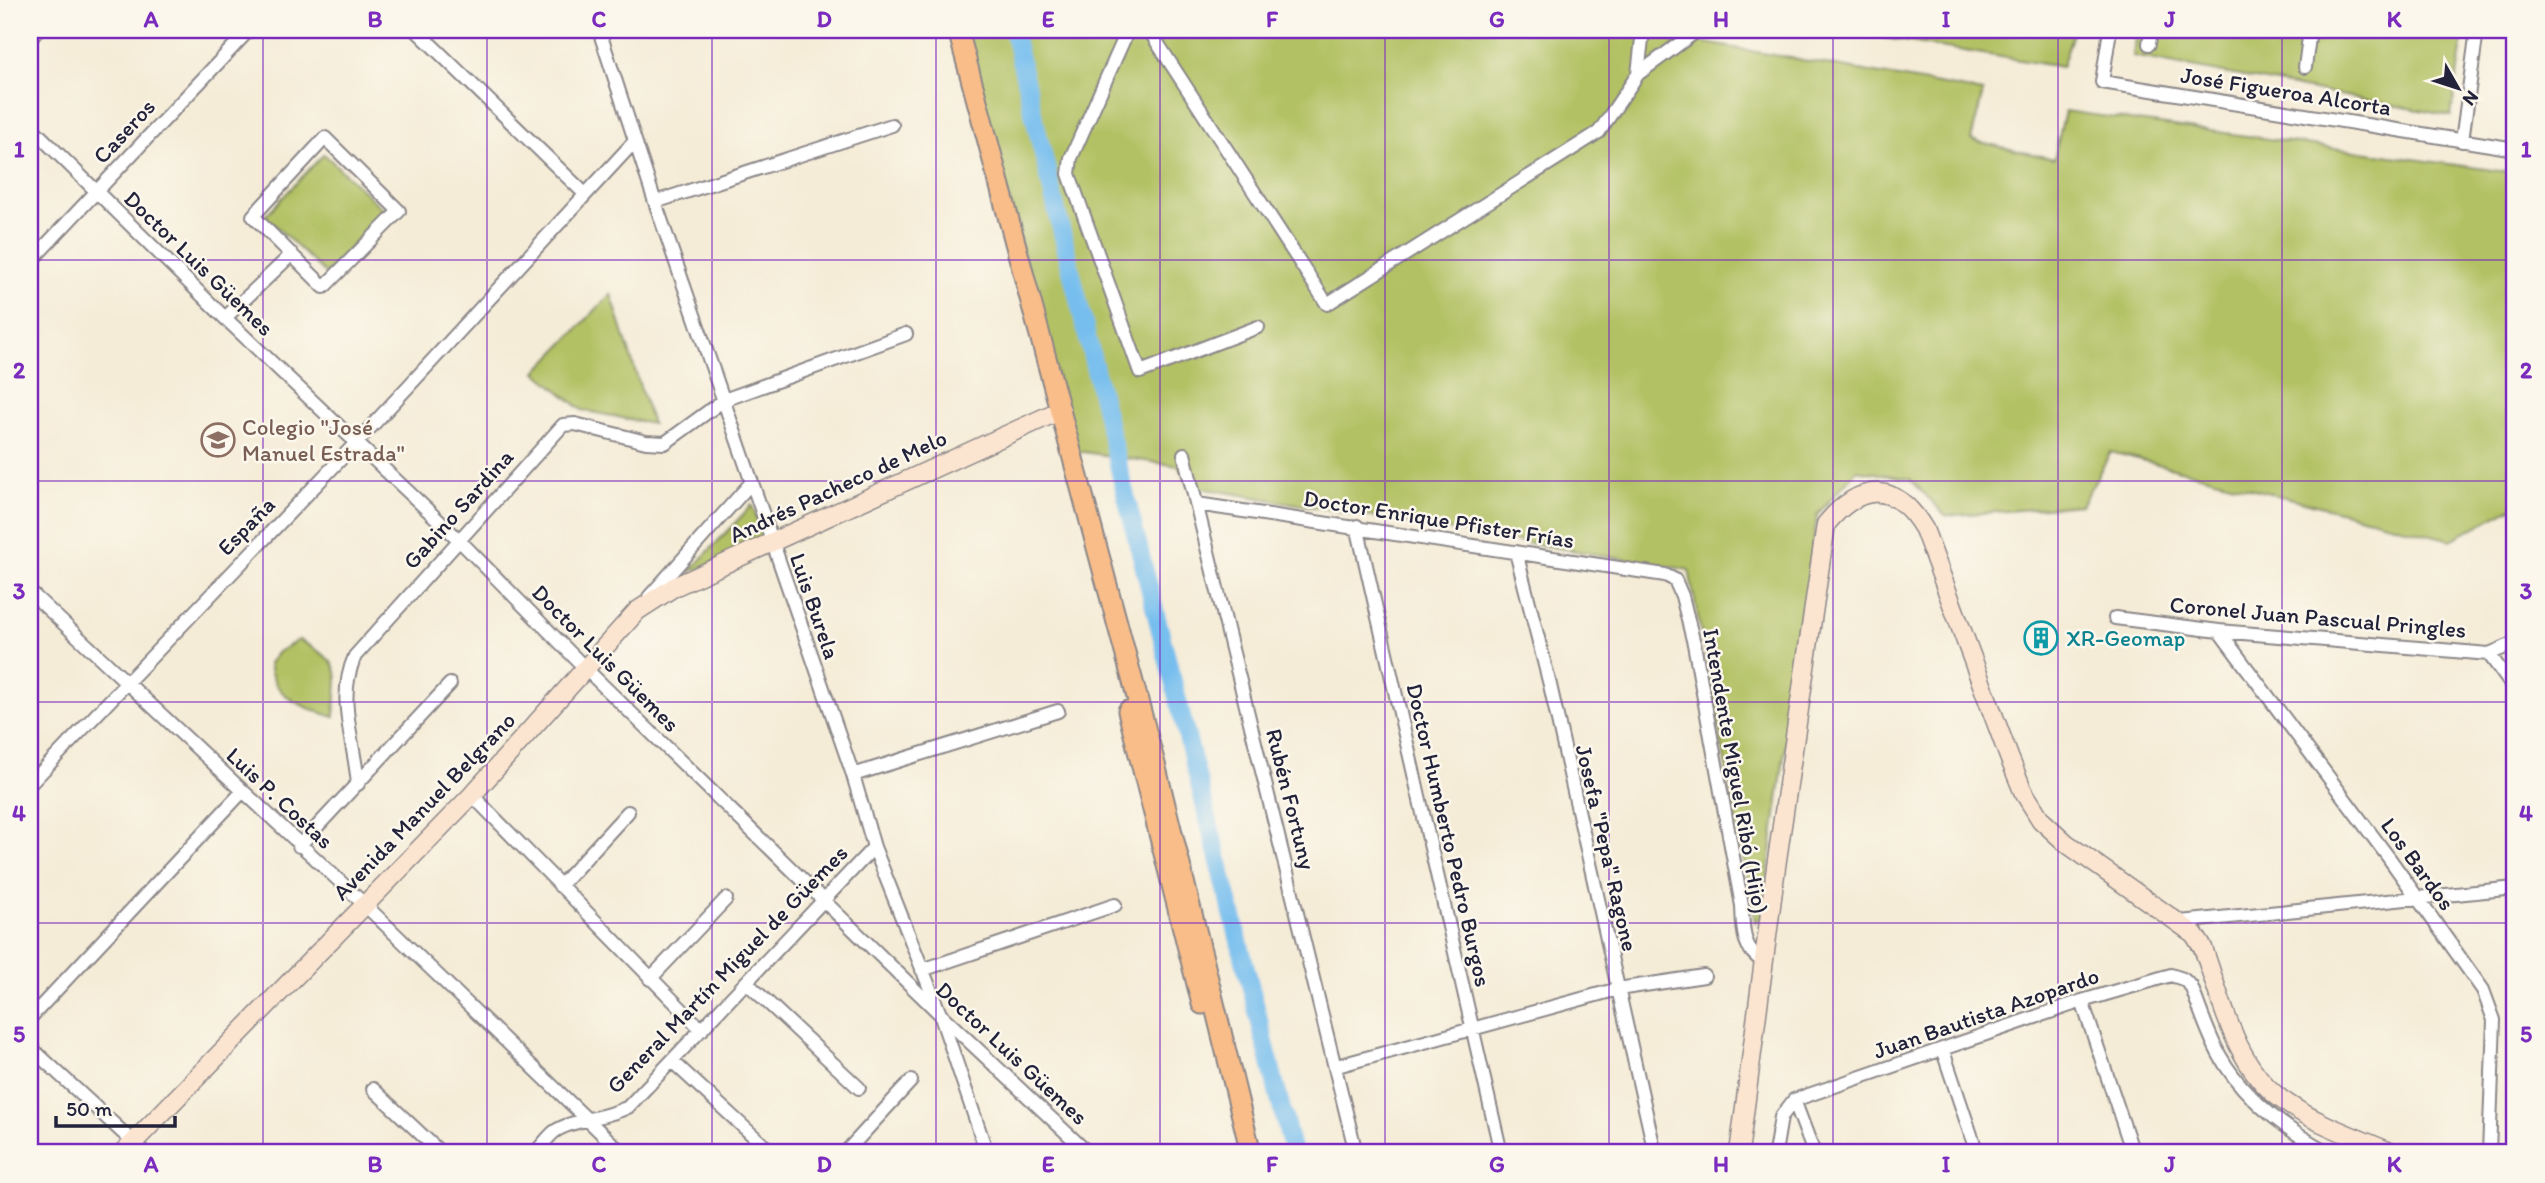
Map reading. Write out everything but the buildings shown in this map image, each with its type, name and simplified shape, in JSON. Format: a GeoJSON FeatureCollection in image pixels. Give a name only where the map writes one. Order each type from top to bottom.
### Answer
{"type":"FeatureCollection","features":[{"type":"Feature","properties":{"kind":"main road"},"geometry":{"type":"LineString","coordinates":[[948,30],[1057,412],[1192,907],[1251,1153]]}},
{"type":"Feature","properties":{"kind":"main road"},"geometry":{"type":"LineString","coordinates":[[958,30],[1057,412],[1240,1153]]}},
{"type":"Feature","properties":{"kind":"main road","name":"Andrés Pacheco de Melo"},"geometry":{"type":"LineString","coordinates":[[637,611],[674,587],[1057,412]]}},
{"type":"Feature","properties":{"kind":"main road"},"geometry":{"type":"LineString","coordinates":[[1740,1153],[1826,524],[1842,505],[1856,496],[1876,492],[1894,495],[1911,508],[1924,529],[2008,757],[2023,791],[2041,820],[2066,843],[2180,922],[2203,948],[2245,1057],[2262,1081],[2299,1111],[2392,1153]]}},
{"type":"Feature","properties":{"kind":"main road","name":"Avenida Manuel Belgrano"},"geometry":{"type":"LineString","coordinates":[[134,1150],[364,904],[472,795],[637,611]]}},
{"type":"Feature","properties":{"kind":"street"},"geometry":{"type":"LineString","coordinates":[[30,39],[38,30]]}},
{"type":"Feature","properties":{"kind":"street","name":"Caseros"},"geometry":{"type":"LineString","coordinates":[[30,262],[249,30]]}},
{"type":"Feature","properties":{"kind":"street"},"geometry":{"type":"LineString","coordinates":[[416,30],[585,194]]}},
{"type":"Feature","properties":{"kind":"street","name":"Luis Burela"},"geometry":{"type":"LineString","coordinates":[[599,30],[634,142],[771,544],[853,775],[874,847],[940,1014],[987,1153]]}},
{"type":"Feature","properties":{"kind":"street"},"geometry":{"type":"LineString","coordinates":[[1128,30],[1071,158],[1069,174],[1140,372],[1258,327]]}},
{"type":"Feature","properties":{"kind":"street"},"geometry":{"type":"LineString","coordinates":[[1149,30],[1327,304],[1599,132],[1638,74],[1698,30]]}},
{"type":"Feature","properties":{"kind":"street"},"geometry":{"type":"LineString","coordinates":[[1638,74],[1643,30]]}},
{"type":"Feature","properties":{"kind":"street","name":"José Figueroa Alcorta"},"geometry":{"type":"LineString","coordinates":[[2110,30],[2102,82],[2515,149]]}},
{"type":"Feature","properties":{"kind":"street"},"geometry":{"type":"LineString","coordinates":[[2149,44],[2151,30]]}},
{"type":"Feature","properties":{"kind":"street"},"geometry":{"type":"LineString","coordinates":[[2305,67],[2310,30]]}},
{"type":"Feature","properties":{"kind":"street"},"geometry":{"type":"LineString","coordinates":[[2462,141],[2477,30]]}},
{"type":"Feature","properties":{"kind":"street"},"geometry":{"type":"LineString","coordinates":[[655,202],[892,125]]}},
{"type":"Feature","properties":{"kind":"street","name":"Doctor Luis Güemes"},"geometry":{"type":"LineString","coordinates":[[30,126],[225,318],[458,540],[586,669],[940,1014],[1088,1153]]}},
{"type":"Feature","properties":{"kind":"street"},"geometry":{"type":"LineString","coordinates":[[325,138],[399,211],[324,287],[292,254],[253,216],[325,138]]}},
{"type":"Feature","properties":{"kind":"street","name":"España"},"geometry":{"type":"LineString","coordinates":[[30,783],[357,442],[634,142]]}},
{"type":"Feature","properties":{"kind":"street"},"geometry":{"type":"LineString","coordinates":[[225,318],[292,254]]}},
{"type":"Feature","properties":{"kind":"street"},"geometry":{"type":"LineString","coordinates":[[724,400],[906,334]]}},
{"type":"Feature","properties":{"kind":"street","name":"Gabino Sardina"},"geometry":{"type":"LineString","coordinates":[[358,784],[345,701],[346,676],[355,656],[563,425],[575,424],[646,442],[665,443],[724,400]]}},
{"type":"Feature","properties":{"kind":"street","name":"Rubén Fortuny"},"geometry":{"type":"LineString","coordinates":[[1184,454],[1356,1153]]}},
{"type":"Feature","properties":{"kind":"street","name":"Avenida Manuel Belgrano"},"geometry":{"type":"LineString","coordinates":[[637,611],[751,483]]}},
{"type":"Feature","properties":{"kind":"street","name":"Doctor Enrique Pfister Frías"},"geometry":{"type":"LineString","coordinates":[[1197,504],[1357,526],[1665,575],[1675,580]]}},
{"type":"Feature","properties":{"kind":"street","name":"Doctor Humberto Pedro Burgos"},"geometry":{"type":"LineString","coordinates":[[1357,526],[1501,1153]]}},
{"type":"Feature","properties":{"kind":"street","name":"Josefa \"Pepa\" Ragone"},"geometry":{"type":"LineString","coordinates":[[1516,552],[1550,685],[1655,1153]]}},
{"type":"Feature","properties":{"kind":"street","name":"Intendente Miguel Ribó (Hijo)"},"geometry":{"type":"LineString","coordinates":[[1675,580],[1682,596],[1693,644],[1742,906],[1744,935],[1751,955],[1764,962]]}},
{"type":"Feature","properties":{"kind":"street","name":"Luis P. Costas"},"geometry":{"type":"LineString","coordinates":[[30,592],[364,904],[622,1153]]}},
{"type":"Feature","properties":{"kind":"street","name":"Coronel Juan Pascual Pringles"},"geometry":{"type":"LineString","coordinates":[[2115,618],[2219,631],[2489,654],[2515,643]]}},
{"type":"Feature","properties":{"kind":"street","name":"Los Bardos"},"geometry":{"type":"LineString","coordinates":[[2219,631],[2483,990],[2494,1020],[2489,1153]]}},
{"type":"Feature","properties":{"kind":"street"},"geometry":{"type":"LineString","coordinates":[[2489,654],[2515,690]]}},
{"type":"Feature","properties":{"kind":"street"},"geometry":{"type":"LineString","coordinates":[[299,846],[450,684]]}},
{"type":"Feature","properties":{"kind":"street"},"geometry":{"type":"LineString","coordinates":[[853,775],[1058,711]]}},
{"type":"Feature","properties":{"kind":"street"},"geometry":{"type":"LineString","coordinates":[[30,1018],[243,791]]}},
{"type":"Feature","properties":{"kind":"street"},"geometry":{"type":"LineString","coordinates":[[472,795],[702,1030]]}},
{"type":"Feature","properties":{"kind":"street"},"geometry":{"type":"LineString","coordinates":[[560,886],[628,812]]}},
{"type":"Feature","properties":{"kind":"street","name":"General Martín Miguel de Güemes"},"geometry":{"type":"LineString","coordinates":[[534,1153],[553,1133],[569,1124],[610,1116],[628,1107],[874,847]]}},
{"type":"Feature","properties":{"kind":"street"},"geometry":{"type":"LineString","coordinates":[[2180,922],[2515,888]]}},
{"type":"Feature","properties":{"kind":"street"},"geometry":{"type":"LineString","coordinates":[[650,979],[726,899]]}},
{"type":"Feature","properties":{"kind":"street"},"geometry":{"type":"LineString","coordinates":[[922,970],[1115,905]]}},
{"type":"Feature","properties":{"kind":"street","name":"Juan Bautista Azopardo"},"geometry":{"type":"LineString","coordinates":[[1794,1100],[2082,1001],[2171,975],[2183,979],[2191,986],[2220,1056],[2250,1096],[2289,1132],[2329,1153]]}},
{"type":"Feature","properties":{"kind":"street"},"geometry":{"type":"LineString","coordinates":[[1336,1066],[1618,989],[1704,976]]}},
{"type":"Feature","properties":{"kind":"street"},"geometry":{"type":"LineString","coordinates":[[746,982],[859,1088]]}},
{"type":"Feature","properties":{"kind":"street"},"geometry":{"type":"LineString","coordinates":[[2082,1001],[2133,1153]]}},
{"type":"Feature","properties":{"kind":"street"},"geometry":{"type":"LineString","coordinates":[[30,1047],[134,1150]]}},
{"type":"Feature","properties":{"kind":"street"},"geometry":{"type":"LineString","coordinates":[[1943,1051],[1978,1153]]}},
{"type":"Feature","properties":{"kind":"street"},"geometry":{"type":"LineString","coordinates":[[671,1061],[772,1153]]}},
{"type":"Feature","properties":{"kind":"street"},"geometry":{"type":"LineString","coordinates":[[845,1153],[911,1081]]}},
{"type":"Feature","properties":{"kind":"street"},"geometry":{"type":"LineString","coordinates":[[373,1090],[441,1153]]}},
{"type":"Feature","properties":{"kind":"street"},"geometry":{"type":"LineString","coordinates":[[1775,1153],[1781,1117],[1794,1100]]}},
{"type":"Feature","properties":{"kind":"street"},"geometry":{"type":"LineString","coordinates":[[1794,1100],[1814,1153]]}},
{"type":"Feature","properties":{"kind":"green space"},"geometry":{"type":"Polygon","coordinates":[[[963,30],[1074,30],[1077,35],[1085,30],[1633,30],[1983,92],[1971,140],[2054,159],[2065,111],[2515,173],[2515,506],[2451,540],[2111,452],[2081,505],[1946,516],[1910,479],[1857,470],[1817,515],[1762,918],[1755,922],[1689,570],[1189,486],[1179,466],[1077,451],[963,30]]]}},
{"type":"Feature","properties":{"kind":"green space"},"geometry":{"type":"Polygon","coordinates":[[[1836,30],[2074,30],[2062,67],[1836,30]]]}},
{"type":"Feature","properties":{"kind":"green space"},"geometry":{"type":"Polygon","coordinates":[[[2136,30],[2464,30],[2451,116],[2133,56],[2136,30]]]}},
{"type":"Feature","properties":{"kind":"green space"},"geometry":{"type":"Polygon","coordinates":[[[324,154],[385,211],[326,274],[265,216],[324,154]]]}},
{"type":"Feature","properties":{"kind":"green space"},"geometry":{"type":"Polygon","coordinates":[[[611,294],[652,424],[582,410],[536,372],[611,294]]]}},
{"type":"Feature","properties":{"kind":"green space"},"geometry":{"type":"Polygon","coordinates":[[[752,505],[765,542],[688,573],[752,505]]]}},
{"type":"Feature","properties":{"kind":"green space"},"geometry":{"type":"Polygon","coordinates":[[[299,640],[324,656],[335,670],[337,688],[334,717],[292,700],[283,693],[272,675],[269,663],[278,652],[299,640]]]}},
{"type":"Feature","properties":{"kind":"waterway"},"geometry":{"type":"LineString","coordinates":[[1013,30],[1121,477],[1293,1153]]}},
{"type":"Feature","properties":{"kind":"place","name":"Colegio \"José Manuel Estrada\""},"geometry":{"type":"Point","coordinates":[218,440]}},
{"type":"Feature","properties":{"kind":"place","name":"XR-Geomap"},"geometry":{"type":"Point","coordinates":[2041,638]}}]}
